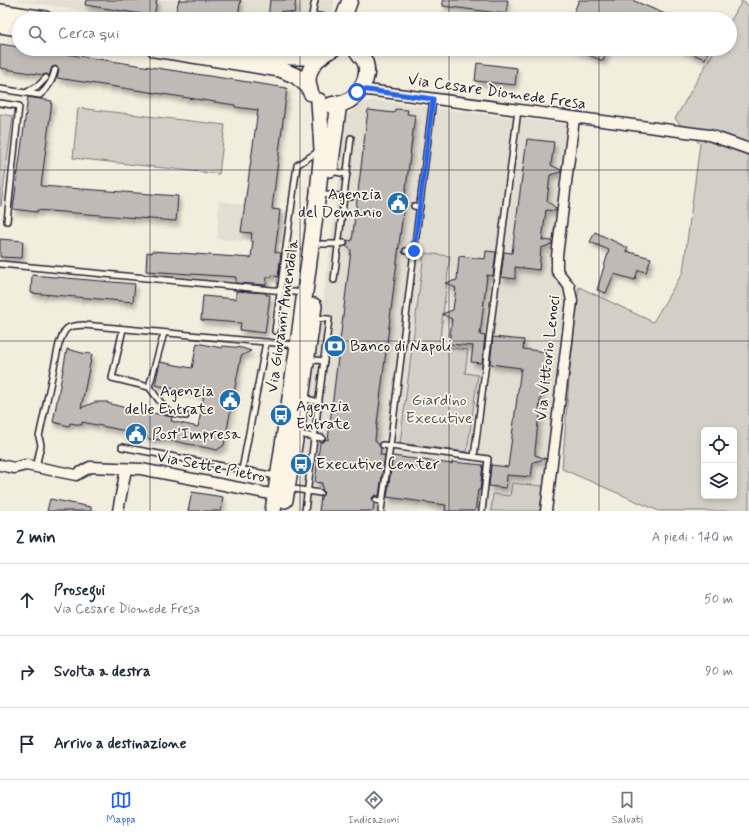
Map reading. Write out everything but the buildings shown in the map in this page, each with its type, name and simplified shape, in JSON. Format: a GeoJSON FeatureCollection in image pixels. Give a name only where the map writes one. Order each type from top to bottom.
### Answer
{"type":"FeatureCollection","features":[{"type":"Feature","properties":{"kind":"main road"},"geometry":{"type":"LineString","coordinates":[[345,12],[350,0]]}},
{"type":"Feature","properties":{"kind":"main road"},"geometry":{"type":"LineString","coordinates":[[350,0],[351,12]]}},
{"type":"Feature","properties":{"kind":"main road"},"geometry":{"type":"LineString","coordinates":[[0,12],[12,14]]}},
{"type":"Feature","properties":{"kind":"main road"},"geometry":{"type":"LineString","coordinates":[[0,25],[12,27]]}},
{"type":"Feature","properties":{"kind":"main road"},"geometry":{"type":"LineString","coordinates":[[199,56],[280,69],[296,76],[308,88],[313,96],[318,100],[331,105],[345,102],[360,89],[367,73],[365,61],[360,56]]}},
{"type":"Feature","properties":{"kind":"main road"},"geometry":{"type":"LineString","coordinates":[[280,56],[292,58],[302,56]]}},
{"type":"Feature","properties":{"kind":"main road"},"geometry":{"type":"LineString","coordinates":[[308,88],[307,78],[312,65],[322,56]]}},
{"type":"Feature","properties":{"kind":"main road","name":"Via Giovanni Amendola"},"geometry":{"type":"LineString","coordinates":[[283,511],[280,486],[322,150],[318,100]]}},
{"type":"Feature","properties":{"kind":"main road","name":"Via Giovanni Amendola"},"geometry":{"type":"LineString","coordinates":[[273,511],[296,434],[307,359],[339,103]]}},
{"type":"Feature","properties":{"kind":"street","name":"Via Cesare Diomede Fresa"},"geometry":{"type":"LineString","coordinates":[[360,89],[709,135],[749,148]]}},
{"type":"Feature","properties":{"kind":"street","name":"Via Vittorio Lenoci"},"geometry":{"type":"LineString","coordinates":[[546,511],[572,301],[569,286],[557,271],[557,256],[574,118]]}},
{"type":"Feature","properties":{"kind":"street","name":"Via Sette Pietro"},"geometry":{"type":"LineString","coordinates":[[0,465],[14,468],[26,465],[76,475],[90,467],[141,469],[280,486]]}},
{"type":"Feature","properties":{"kind":"street"},"geometry":{"type":"LineString","coordinates":[[118,511],[126,469]]}},
{"type":"Feature","properties":{"kind":"lane"},"geometry":{"type":"LineString","coordinates":[[312,12],[314,0]]}},
{"type":"Feature","properties":{"kind":"lane"},"geometry":{"type":"LineString","coordinates":[[0,89],[40,95],[48,88],[53,80],[55,70]]}},
{"type":"Feature","properties":{"kind":"lane"},"geometry":{"type":"LineString","coordinates":[[26,93],[40,85],[46,78]]}},
{"type":"Feature","properties":{"kind":"lane"},"geometry":{"type":"LineString","coordinates":[[381,511],[433,99]]}},
{"type":"Feature","properties":{"kind":"lane"},"geometry":{"type":"LineString","coordinates":[[0,103],[19,106],[7,221]]}},
{"type":"Feature","properties":{"kind":"lane"},"geometry":{"type":"LineString","coordinates":[[474,457],[518,110]]}},
{"type":"Feature","properties":{"kind":"lane"},"geometry":{"type":"LineString","coordinates":[[334,280],[351,138]]}},
{"type":"Feature","properties":{"kind":"lane"},"geometry":{"type":"LineString","coordinates":[[275,331],[297,165],[322,150]]}},
{"type":"Feature","properties":{"kind":"lane"},"geometry":{"type":"LineString","coordinates":[[330,171],[347,174]]}},
{"type":"Feature","properties":{"kind":"lane"},"geometry":{"type":"LineString","coordinates":[[327,195],[351,198]]}},
{"type":"Feature","properties":{"kind":"lane"},"geometry":{"type":"LineString","coordinates":[[414,206],[420,207]]}},
{"type":"Feature","properties":{"kind":"lane"},"geometry":{"type":"LineString","coordinates":[[321,244],[344,243]]}},
{"type":"Feature","properties":{"kind":"lane"},"geometry":{"type":"LineString","coordinates":[[406,251],[414,251]]}},
{"type":"Feature","properties":{"kind":"lane"},"geometry":{"type":"LineString","coordinates":[[0,264],[305,293]]}},
{"type":"Feature","properties":{"kind":"lane"},"geometry":{"type":"LineString","coordinates":[[306,511],[329,319],[312,318]]}},
{"type":"Feature","properties":{"kind":"lane"},"geometry":{"type":"LineString","coordinates":[[36,467],[41,445],[39,436],[59,344],[63,332],[71,325],[298,345]]}},
{"type":"Feature","properties":{"kind":"lane"},"geometry":{"type":"LineString","coordinates":[[123,329],[112,378],[149,387],[168,412],[186,416]]}},
{"type":"Feature","properties":{"kind":"lane"},"geometry":{"type":"LineString","coordinates":[[149,387],[164,333]]}},
{"type":"Feature","properties":{"kind":"lane"},"geometry":{"type":"LineString","coordinates":[[242,470],[266,342]]}},
{"type":"Feature","properties":{"kind":"lane"},"geometry":{"type":"LineString","coordinates":[[307,359],[324,361]]}},
{"type":"Feature","properties":{"kind":"lane"},"geometry":{"type":"LineString","coordinates":[[301,398],[319,402]]}},
{"type":"Feature","properties":{"kind":"lane"},"geometry":{"type":"LineString","coordinates":[[296,434],[322,438]]}},
{"type":"Feature","properties":{"kind":"lane"},"geometry":{"type":"LineString","coordinates":[[383,445],[488,459],[482,511]]}},
{"type":"Feature","properties":{"kind":"lane"},"geometry":{"type":"LineString","coordinates":[[122,447],[242,470],[280,486],[320,494]]}},
{"type":"Feature","properties":{"kind":"lane"},"geometry":{"type":"LineString","coordinates":[[376,500],[382,502]]}},
{"type":"Feature","properties":{"kind":"shaded area"},"geometry":{"type":"Polygon","coordinates":[[[14,0],[335,0],[333,12],[87,12],[14,0]]]}},
{"type":"Feature","properties":{"kind":"shaded area","name":"Executive Center"},"geometry":{"type":"Polygon","coordinates":[[[372,100],[580,126],[560,267],[579,287],[570,368],[545,511],[296,511],[347,116],[358,105],[372,100]]]}},
{"type":"Feature","properties":{"kind":"shaded area"},"geometry":{"type":"Polygon","coordinates":[[[219,201],[287,211],[283,244],[217,239],[219,201]]]}},
{"type":"Feature","properties":{"kind":"green space"},"geometry":{"type":"Polygon","coordinates":[[[742,1],[749,6],[749,511],[659,511],[562,469],[570,368],[579,287],[653,322],[683,272],[700,144],[675,119],[711,56],[737,56],[737,12],[736,12],[742,1]]]}},
{"type":"Feature","properties":{"kind":"green space"},"geometry":{"type":"Polygon","coordinates":[[[78,108],[225,125],[219,174],[73,158],[78,108]]]}},
{"type":"Feature","properties":{"kind":"green space"},"geometry":{"type":"Polygon","coordinates":[[[0,114],[13,116],[1,206],[0,206],[0,114]]]}},
{"type":"Feature","properties":{"kind":"green space","name":"Giardino Executive"},"geometry":{"type":"Polygon","coordinates":[[[424,253],[450,256],[439,346],[468,350],[465,373],[478,375],[467,452],[400,443],[424,253]]]}},
{"type":"Feature","properties":{"kind":"green space"},"geometry":{"type":"Polygon","coordinates":[[[512,483],[543,486],[540,511],[491,511],[493,494],[510,496],[512,483]]]}},
{"type":"Feature","properties":{"kind":"place","name":"Agenzia del Demanio"},"geometry":{"type":"Point","coordinates":[398,203]}},
{"type":"Feature","properties":{"kind":"place","name":"Banco di Napoli"},"geometry":{"type":"Point","coordinates":[335,346]}},
{"type":"Feature","properties":{"kind":"place","name":"Agenzia delle Entrate"},"geometry":{"type":"Point","coordinates":[230,400]}},
{"type":"Feature","properties":{"kind":"place","name":"Agenzia Entrate"},"geometry":{"type":"Point","coordinates":[281,415]}},
{"type":"Feature","properties":{"kind":"place","name":"Post'Impresa"},"geometry":{"type":"Point","coordinates":[136,434]}},
{"type":"Feature","properties":{"kind":"place","name":"Executive Center"},"geometry":{"type":"Point","coordinates":[301,464]}},
{"type":"Feature","properties":{"kind":"route"},"geometry":{"type":"LineString","coordinates":[[357,92],[360,89],[433,99],[414,251]]}}]}
